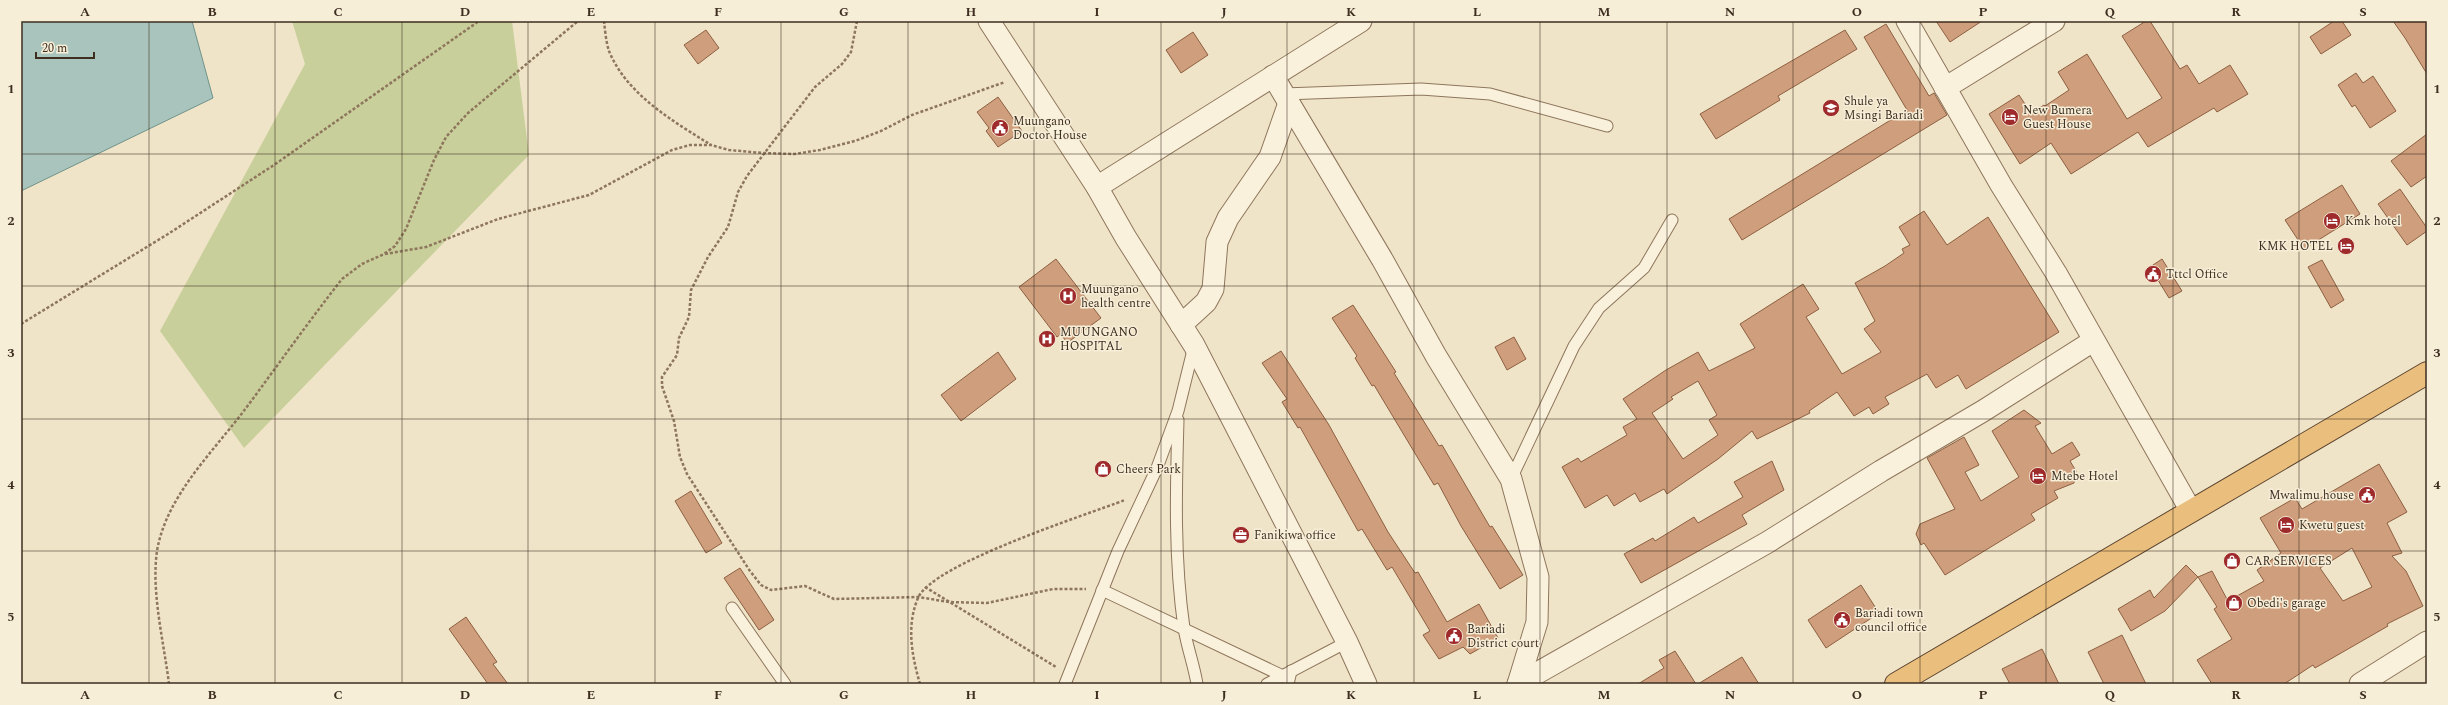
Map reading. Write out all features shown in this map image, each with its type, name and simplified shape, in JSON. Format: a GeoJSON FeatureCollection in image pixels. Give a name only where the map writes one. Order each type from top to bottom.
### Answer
{"type":"FeatureCollection","features":[{"type":"Feature","properties":{"kind":"highway"},"geometry":{"type":"LineString","coordinates":[[1896,684],[2427,374]]}},
{"type":"Feature","properties":{"kind":"street"},"geometry":{"type":"LineString","coordinates":[[991,21],[1023,74],[1097,187],[1126,238],[1194,345],[1347,642],[1366,684]]}},
{"type":"Feature","properties":{"kind":"street"},"geometry":{"type":"LineString","coordinates":[[1097,187],[1361,21]]}},
{"type":"Feature","properties":{"kind":"street"},"geometry":{"type":"LineString","coordinates":[[1906,21],[2001,186],[2056,273],[2093,341],[2192,511]]}},
{"type":"Feature","properties":{"kind":"street"},"geometry":{"type":"LineString","coordinates":[[1945,88],[2054,21]]}},
{"type":"Feature","properties":{"kind":"street"},"geometry":{"type":"LineString","coordinates":[[1273,76],[1382,259],[1436,356],[1510,479],[1538,577],[1537,622],[1518,684],[1768,542],[1881,470],[1983,411],[2093,341]]}},
{"type":"Feature","properties":{"kind":"street"},"geometry":{"type":"LineString","coordinates":[[1181,325],[1206,302],[1213,289],[1217,242],[1228,218],[1270,157],[1286,99]]}},
{"type":"Feature","properties":{"kind":"street"},"geometry":{"type":"LineString","coordinates":[[2360,684],[2427,642]]}},
{"type":"Feature","properties":{"kind":"lane"},"geometry":{"type":"LineString","coordinates":[[1286,99],[1421,89],[1490,94],[1607,126]]}},
{"type":"Feature","properties":{"kind":"lane"},"geometry":{"type":"LineString","coordinates":[[1510,479],[1574,346],[1599,308],[1644,268],[1672,220]]}},
{"type":"Feature","properties":{"kind":"lane"},"geometry":{"type":"LineString","coordinates":[[1067,679],[1102,590],[1145,493],[1178,411],[1194,345]]}},
{"type":"Feature","properties":{"kind":"lane"},"geometry":{"type":"LineString","coordinates":[[1178,411],[1176,528],[1184,628],[1198,684]]}},
{"type":"Feature","properties":{"kind":"lane"},"geometry":{"type":"LineString","coordinates":[[1102,590],[1287,677]]}},
{"type":"Feature","properties":{"kind":"lane"},"geometry":{"type":"LineString","coordinates":[[732,608],[785,684]]}},
{"type":"Feature","properties":{"kind":"lane"},"geometry":{"type":"LineString","coordinates":[[1267,684],[1287,677],[1347,642]]}},
{"type":"Feature","properties":{"kind":"path"},"geometry":{"type":"LineString","coordinates":[[21,324],[168,234],[274,165],[479,21]]}},
{"type":"Feature","properties":{"kind":"path"},"geometry":{"type":"LineString","coordinates":[[169,684],[155,576],[162,530],[174,505],[198,469],[342,279],[362,264],[384,254],[395,246],[406,229],[434,160],[446,137],[468,113],[578,21]]}},
{"type":"Feature","properties":{"kind":"path"},"geometry":{"type":"LineString","coordinates":[[604,21],[609,50],[625,79],[677,124],[711,146]]}},
{"type":"Feature","properties":{"kind":"path"},"geometry":{"type":"LineString","coordinates":[[857,21],[851,52],[842,64],[815,87],[763,153],[738,192],[728,227],[695,281],[692,290],[689,317],[679,338],[677,355],[662,377],[662,386],[674,421],[680,457],[687,474],[730,544],[761,585],[771,590],[805,586],[834,599],[918,597],[949,602],[987,603],[1053,590],[1102,590]]}},
{"type":"Feature","properties":{"kind":"path"},"geometry":{"type":"LineString","coordinates":[[384,254],[426,247],[498,219],[589,195],[672,150],[690,145],[711,146],[728,150],[794,154],[855,141],[881,131],[918,112],[983,91],[1023,74]]}},
{"type":"Feature","properties":{"kind":"path"},"geometry":{"type":"LineString","coordinates":[[920,684],[912,655],[912,621],[918,597],[925,587],[954,568],[981,556],[1145,493]]}},
{"type":"Feature","properties":{"kind":"path"},"geometry":{"type":"LineString","coordinates":[[925,587],[1067,679]]}},
{"type":"Feature","properties":{"kind":"green space"},"geometry":{"type":"Polygon","coordinates":[[[292,21],[512,21],[529,155],[244,448],[160,331],[305,64],[292,21]]]}},
{"type":"Feature","properties":{"kind":"water"},"geometry":{"type":"Polygon","coordinates":[[[21,21],[192,21],[213,98],[21,191],[21,21]]]}},
{"type":"Feature","properties":{"kind":"building"},"geometry":{"type":"Polygon","coordinates":[[[1936,21],[1982,21],[1950,42],[1936,21]]]}},
{"type":"Feature","properties":{"kind":"building"},"geometry":{"type":"Polygon","coordinates":[[[2146,21],[2150,21],[2180,69],[2187,65],[2199,84],[2230,65],[2248,94],[2217,112],[2214,108],[2148,147],[2138,132],[2071,174],[2051,143],[2020,164],[1989,114],[2019,95],[2031,113],[2044,105],[2045,106],[2069,90],[2058,72],[2087,54],[2127,119],[2162,98],[2122,36],[2146,21]]]}},
{"type":"Feature","properties":{"kind":"building"},"geometry":{"type":"Polygon","coordinates":[[[2334,21],[2342,21],[2351,35],[2321,54],[2310,37],[2334,21]]]}},
{"type":"Feature","properties":{"kind":"building"},"geometry":{"type":"Polygon","coordinates":[[[2393,21],[2427,21],[2427,74],[2405,38],[2393,21]]]}},
{"type":"Feature","properties":{"kind":"building"},"geometry":{"type":"Polygon","coordinates":[[[1886,24],[1929,96],[1934,93],[1947,115],[1742,240],[1729,219],[1907,110],[1864,37],[1886,24]]]}},
{"type":"Feature","properties":{"kind":"building"},"geometry":{"type":"Polygon","coordinates":[[[706,30],[719,48],[698,64],[684,45],[706,30]]]}},
{"type":"Feature","properties":{"kind":"building"},"geometry":{"type":"Polygon","coordinates":[[[1845,30],[1857,49],[1778,96],[1780,100],[1716,139],[1700,114],[1845,30]]]}},
{"type":"Feature","properties":{"kind":"building"},"geometry":{"type":"Polygon","coordinates":[[[1193,32],[1208,55],[1181,73],[1166,50],[1193,32]]]}},
{"type":"Feature","properties":{"kind":"building"},"geometry":{"type":"Polygon","coordinates":[[[2356,73],[2363,83],[2373,76],[2396,111],[2370,128],[2355,105],[2352,107],[2338,85],[2356,73]]]}},
{"type":"Feature","properties":{"kind":"building"},"geometry":{"type":"Polygon","coordinates":[[[998,97],[1022,131],[998,147],[986,131],[989,128],[977,112],[998,97]]]}},
{"type":"Feature","properties":{"kind":"building"},"geometry":{"type":"Polygon","coordinates":[[[2427,134],[2427,176],[2411,187],[2391,161],[2427,134]]]}},
{"type":"Feature","properties":{"kind":"building"},"geometry":{"type":"Polygon","coordinates":[[[2342,185],[2360,214],[2304,249],[2285,220],[2342,185]]]}},
{"type":"Feature","properties":{"kind":"building"},"geometry":{"type":"Polygon","coordinates":[[[2400,189],[2427,228],[2427,231],[2407,245],[2378,204],[2400,189]]]}},
{"type":"Feature","properties":{"kind":"building"},"geometry":{"type":"Polygon","coordinates":[[[1924,211],[1947,245],[1988,217],[2059,332],[1966,389],[1958,375],[1936,388],[1927,374],[1885,397],[1889,404],[1873,414],[1869,407],[1854,416],[1837,392],[1809,411],[1810,413],[1757,439],[1752,431],[1718,459],[1667,494],[1664,489],[1640,502],[1635,493],[1614,506],[1607,495],[1585,508],[1562,467],[1578,458],[1581,462],[1627,435],[1623,427],[1637,419],[1623,399],[1666,370],[1698,352],[1709,371],[1755,348],[1740,324],[1803,284],[1819,309],[1806,317],[1842,374],[1881,352],[1864,329],[1875,321],[1855,283],[1904,253],[1902,249],[1910,245],[1899,227],[1924,211]],[[1698,381],[1671,397],[1673,399],[1652,413],[1683,459],[1718,435],[1709,420],[1717,415],[1698,381]]]}},
{"type":"Feature","properties":{"kind":"building"},"geometry":{"type":"Polygon","coordinates":[[[1056,259],[1101,318],[1067,343],[1061,334],[1057,337],[1019,287],[1056,259]]]}},
{"type":"Feature","properties":{"kind":"building"},"geometry":{"type":"Polygon","coordinates":[[[2162,259],[2182,291],[2169,298],[2150,267],[2162,259]]]}},
{"type":"Feature","properties":{"kind":"building"},"geometry":{"type":"Polygon","coordinates":[[[2322,260],[2344,300],[2331,308],[2308,267],[2322,260]]]}},
{"type":"Feature","properties":{"kind":"building"},"geometry":{"type":"Polygon","coordinates":[[[1353,305],[1396,372],[1394,373],[1439,446],[1442,445],[1490,527],[1492,526],[1523,575],[1500,589],[1461,526],[1438,483],[1434,485],[1374,385],[1372,386],[1355,358],[1357,356],[1332,318],[1353,305]]]}},
{"type":"Feature","properties":{"kind":"building"},"geometry":{"type":"Polygon","coordinates":[[[1514,337],[1526,359],[1507,370],[1495,347],[1514,337]]]}},
{"type":"Feature","properties":{"kind":"building"},"geometry":{"type":"Polygon","coordinates":[[[1281,351],[1329,425],[1388,532],[1415,573],[1418,572],[1447,622],[1479,604],[1498,638],[1470,654],[1463,647],[1439,659],[1423,635],[1430,631],[1392,567],[1387,570],[1362,529],[1358,531],[1300,427],[1298,428],[1282,402],[1287,399],[1262,363],[1281,351]]]}},
{"type":"Feature","properties":{"kind":"building"},"geometry":{"type":"Polygon","coordinates":[[[998,352],[1016,379],[961,421],[941,395],[998,352]]]}},
{"type":"Feature","properties":{"kind":"building"},"geometry":{"type":"Polygon","coordinates":[[[2024,410],[2041,423],[2035,426],[2052,454],[2072,442],[2080,455],[2070,461],[2076,471],[2074,483],[2054,491],[2058,498],[2031,514],[2035,520],[1945,575],[1924,543],[1921,545],[1916,534],[1920,524],[1955,509],[1927,458],[1964,437],[1979,465],[1965,472],[1981,501],[2019,477],[1992,431],[2024,410]]]}},
{"type":"Feature","properties":{"kind":"building"},"geometry":{"type":"Polygon","coordinates":[[[1772,461],[1784,490],[1742,515],[1747,524],[1641,583],[1624,554],[1653,538],[1655,541],[1694,517],[1698,523],[1743,497],[1734,482],[1772,461]]]}},
{"type":"Feature","properties":{"kind":"building"},"geometry":{"type":"Polygon","coordinates":[[[2379,464],[2407,512],[2387,523],[2402,553],[2392,556],[2406,571],[2423,606],[2387,624],[2388,626],[2315,668],[2313,665],[2284,684],[2212,684],[2197,660],[2232,639],[2214,609],[2217,607],[2198,577],[2212,571],[2228,601],[2264,581],[2257,570],[2281,553],[2260,518],[2295,498],[2302,509],[2379,464]],[[2352,548],[2320,568],[2343,601],[2372,587],[2352,548]]]}},
{"type":"Feature","properties":{"kind":"building"},"geometry":{"type":"Polygon","coordinates":[[[691,491],[722,543],[706,553],[675,501],[691,491]]]}},
{"type":"Feature","properties":{"kind":"building"},"geometry":{"type":"Polygon","coordinates":[[[2186,565],[2198,577],[2165,611],[2131,631],[2118,609],[2150,590],[2154,598],[2186,565]]]}},
{"type":"Feature","properties":{"kind":"building"},"geometry":{"type":"Polygon","coordinates":[[[740,568],[774,620],[759,630],[724,578],[740,568]]]}},
{"type":"Feature","properties":{"kind":"building"},"geometry":{"type":"Polygon","coordinates":[[[1861,585],[1879,613],[1826,648],[1808,620],[1861,585]]]}},
{"type":"Feature","properties":{"kind":"building"},"geometry":{"type":"Polygon","coordinates":[[[466,617],[497,662],[493,664],[508,684],[488,684],[449,629],[466,617]]]}},
{"type":"Feature","properties":{"kind":"building"},"geometry":{"type":"Polygon","coordinates":[[[2122,635],[2146,684],[2104,684],[2088,652],[2122,635]]]}},
{"type":"Feature","properties":{"kind":"building"},"geometry":{"type":"Polygon","coordinates":[[[2042,649],[2059,684],[2010,684],[2002,669],[2042,649]]]}},
{"type":"Feature","properties":{"kind":"building"},"geometry":{"type":"Polygon","coordinates":[[[1675,651],[1696,684],[1638,684],[1664,668],[1659,660],[1675,651]]]}},
{"type":"Feature","properties":{"kind":"building"},"geometry":{"type":"Polygon","coordinates":[[[1742,657],[1759,684],[1698,684],[1742,657]]]}},
{"type":"Feature","properties":{"kind":"place","name":"Shule ya Msingi Bariadi"},"geometry":{"type":"Point","coordinates":[1831,108]}},
{"type":"Feature","properties":{"kind":"place","name":"New Bumera Guest House"},"geometry":{"type":"Point","coordinates":[2010,117]}},
{"type":"Feature","properties":{"kind":"place","name":"Muungano Doctor House"},"geometry":{"type":"Point","coordinates":[1000,128]}},
{"type":"Feature","properties":{"kind":"place","name":"Kmk hotel"},"geometry":{"type":"Point","coordinates":[2332,221]}},
{"type":"Feature","properties":{"kind":"place","name":"KMK HOTEL"},"geometry":{"type":"Point","coordinates":[2346,246]}},
{"type":"Feature","properties":{"kind":"place","name":"Tttcl Office"},"geometry":{"type":"Point","coordinates":[2153,274]}},
{"type":"Feature","properties":{"kind":"place","name":"Muungano health centre"},"geometry":{"type":"Point","coordinates":[1068,296]}},
{"type":"Feature","properties":{"kind":"place","name":"MUUNGANO HOSPITAL"},"geometry":{"type":"Point","coordinates":[1047,339]}},
{"type":"Feature","properties":{"kind":"place","name":"Cheers Park"},"geometry":{"type":"Point","coordinates":[1103,469]}},
{"type":"Feature","properties":{"kind":"place","name":"Mtebe Hotel"},"geometry":{"type":"Point","coordinates":[2038,476]}},
{"type":"Feature","properties":{"kind":"place","name":"Mwalimu house"},"geometry":{"type":"Point","coordinates":[2367,495]}},
{"type":"Feature","properties":{"kind":"place","name":"Kwetu guest"},"geometry":{"type":"Point","coordinates":[2286,525]}},
{"type":"Feature","properties":{"kind":"place","name":"Fanikiwa office"},"geometry":{"type":"Point","coordinates":[1241,535]}},
{"type":"Feature","properties":{"kind":"place","name":"CAR SERVICES"},"geometry":{"type":"Point","coordinates":[2232,561]}},
{"type":"Feature","properties":{"kind":"place","name":"Obedi's garage"},"geometry":{"type":"Point","coordinates":[2234,603]}},
{"type":"Feature","properties":{"kind":"place","name":"Bariadi town council office"},"geometry":{"type":"Point","coordinates":[1842,620]}},
{"type":"Feature","properties":{"kind":"place","name":"Bariadi District court"},"geometry":{"type":"Point","coordinates":[1454,636]}}]}
